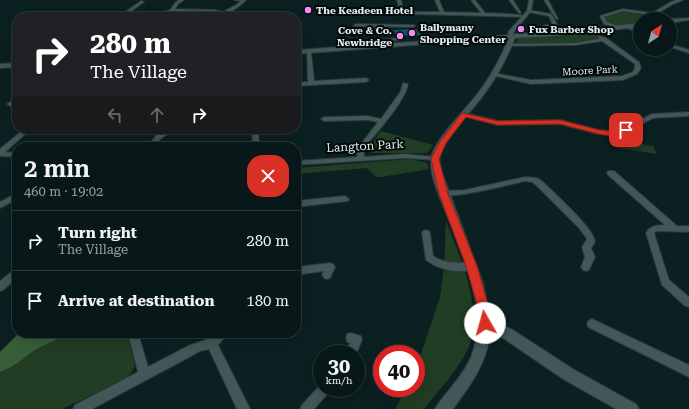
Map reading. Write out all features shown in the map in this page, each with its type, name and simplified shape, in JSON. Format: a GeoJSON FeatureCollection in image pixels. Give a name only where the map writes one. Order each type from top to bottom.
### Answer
{"type":"FeatureCollection","features":[{"type":"Feature","properties":{"kind":"street"},"geometry":{"type":"LineString","coordinates":[[168,12],[182,0]]}},
{"type":"Feature","properties":{"kind":"street"},"geometry":{"type":"LineString","coordinates":[[225,12],[237,6],[244,0],[236,0]]}},
{"type":"Feature","properties":{"kind":"street"},"geometry":{"type":"LineString","coordinates":[[399,0],[402,13]]}},
{"type":"Feature","properties":{"kind":"street"},"geometry":{"type":"LineString","coordinates":[[437,0],[443,14]]}},
{"type":"Feature","properties":{"kind":"street"},"geometry":{"type":"LineString","coordinates":[[473,0],[484,14]]}},
{"type":"Feature","properties":{"kind":"street"},"geometry":{"type":"LineString","coordinates":[[510,0],[520,12]]}},
{"type":"Feature","properties":{"kind":"street"},"geometry":{"type":"LineString","coordinates":[[443,409],[465,380],[477,360],[482,346],[485,323],[482,301],[472,266],[443,194],[435,159],[443,143],[494,75],[512,40],[510,33],[529,11],[531,0]]}},
{"type":"Feature","properties":{"kind":"street"},"geometry":{"type":"LineString","coordinates":[[546,0],[557,19]]}},
{"type":"Feature","properties":{"kind":"street"},"geometry":{"type":"LineString","coordinates":[[656,12],[672,2],[681,0]]}},
{"type":"Feature","properties":{"kind":"street"},"geometry":{"type":"LineString","coordinates":[[127,12],[142,2]]}},
{"type":"Feature","properties":{"kind":"street"},"geometry":{"type":"LineString","coordinates":[[172,10],[219,12]]}},
{"type":"Feature","properties":{"kind":"street"},"geometry":{"type":"LineString","coordinates":[[616,27],[605,22],[602,16],[623,10],[638,12]]}},
{"type":"Feature","properties":{"kind":"street"},"geometry":{"type":"LineString","coordinates":[[529,11],[550,15],[556,26],[546,26],[538,29]]}},
{"type":"Feature","properties":{"kind":"street"},"geometry":{"type":"LineString","coordinates":[[372,12],[525,16]]}},
{"type":"Feature","properties":{"kind":"street"},"geometry":{"type":"LineString","coordinates":[[677,20],[689,19]]}},
{"type":"Feature","properties":{"kind":"street"},"geometry":{"type":"LineString","coordinates":[[386,24],[397,39],[404,44]]}},
{"type":"Feature","properties":{"kind":"street"},"geometry":{"type":"LineString","coordinates":[[354,25],[386,24],[413,26]]}},
{"type":"Feature","properties":{"kind":"street"},"geometry":{"type":"LineString","coordinates":[[301,52],[404,44],[512,40],[633,25]]}},
{"type":"Feature","properties":{"kind":"street"},"geometry":{"type":"LineString","coordinates":[[625,26],[633,29]]}},
{"type":"Feature","properties":{"kind":"street","name":"Moore Park"},"geometry":{"type":"LineString","coordinates":[[494,75],[531,82],[623,78],[636,73],[638,68],[637,63],[602,38],[576,44],[512,40]]}},
{"type":"Feature","properties":{"kind":"street"},"geometry":{"type":"LineString","coordinates":[[365,42],[397,39]]}},
{"type":"Feature","properties":{"kind":"street"},"geometry":{"type":"LineString","coordinates":[[677,48],[689,52]]}},
{"type":"Feature","properties":{"kind":"street"},"geometry":{"type":"LineString","coordinates":[[309,51],[311,83]]}},
{"type":"Feature","properties":{"kind":"street"},"geometry":{"type":"LineString","coordinates":[[0,66],[12,65]]}},
{"type":"Feature","properties":{"kind":"street"},"geometry":{"type":"LineString","coordinates":[[301,84],[366,80]]}},
{"type":"Feature","properties":{"kind":"street"},"geometry":{"type":"LineString","coordinates":[[360,158],[361,148],[404,91],[405,84]]}},
{"type":"Feature","properties":{"kind":"street"},"geometry":{"type":"LineString","coordinates":[[465,115],[498,123],[560,122],[599,132],[610,133],[626,130],[652,116],[689,114]]}},
{"type":"Feature","properties":{"kind":"street"},"geometry":{"type":"LineString","coordinates":[[324,119],[368,118],[381,121]]}},
{"type":"Feature","properties":{"kind":"street"},"geometry":{"type":"LineString","coordinates":[[13,142],[22,134]]}},
{"type":"Feature","properties":{"kind":"street"},"geometry":{"type":"LineString","coordinates":[[154,142],[161,134]]}},
{"type":"Feature","properties":{"kind":"street"},"geometry":{"type":"LineString","coordinates":[[0,154],[12,143]]}},
{"type":"Feature","properties":{"kind":"street"},"geometry":{"type":"LineString","coordinates":[[0,154],[12,155]]}},
{"type":"Feature","properties":{"kind":"street","name":"Langton Park"},"geometry":{"type":"LineString","coordinates":[[301,163],[360,158],[417,156],[435,159]]}},
{"type":"Feature","properties":{"kind":"street"},"geometry":{"type":"LineString","coordinates":[[615,175],[674,228]]}},
{"type":"Feature","properties":{"kind":"street"},"geometry":{"type":"LineString","coordinates":[[443,194],[465,192],[525,179],[531,179],[539,183],[582,226],[591,239],[591,242],[586,247],[590,257],[586,267]]}},
{"type":"Feature","properties":{"kind":"street"},"geometry":{"type":"LineString","coordinates":[[0,205],[12,199]]}},
{"type":"Feature","properties":{"kind":"street"},"geometry":{"type":"LineString","coordinates":[[301,203],[345,199]]}},
{"type":"Feature","properties":{"kind":"street"},"geometry":{"type":"LineString","coordinates":[[689,229],[656,228],[652,230],[650,234],[665,282],[689,303]]}},
{"type":"Feature","properties":{"kind":"street"},"geometry":{"type":"LineString","coordinates":[[426,233],[429,258],[433,261],[455,268],[472,266]]}},
{"type":"Feature","properties":{"kind":"street"},"geometry":{"type":"LineString","coordinates":[[301,270],[330,267],[327,275]]}},
{"type":"Feature","properties":{"kind":"street"},"geometry":{"type":"LineString","coordinates":[[0,287],[12,277]]}},
{"type":"Feature","properties":{"kind":"street"},"geometry":{"type":"LineString","coordinates":[[485,323],[508,334],[568,374],[631,409]]}},
{"type":"Feature","properties":{"kind":"street"},"geometry":{"type":"LineString","coordinates":[[592,324],[689,371]]}},
{"type":"Feature","properties":{"kind":"street"},"geometry":{"type":"LineString","coordinates":[[135,338],[144,374]]}},
{"type":"Feature","properties":{"kind":"street"},"geometry":{"type":"LineString","coordinates":[[79,409],[188,352],[205,344],[212,344],[218,338]]}},
{"type":"Feature","properties":{"kind":"street"},"geometry":{"type":"LineString","coordinates":[[351,338],[357,340],[354,345]]}},
{"type":"Feature","properties":{"kind":"street"},"geometry":{"type":"LineString","coordinates":[[212,344],[244,409]]}},
{"type":"Feature","properties":{"kind":"street"},"geometry":{"type":"LineString","coordinates":[[306,409],[317,397]]}},
{"type":"Feature","properties":{"kind":"green space"},"geometry":{"type":"Polygon","coordinates":[[[175,11],[212,12],[172,12],[175,11]]]}},
{"type":"Feature","properties":{"kind":"green space"},"geometry":{"type":"Polygon","coordinates":[[[624,11],[633,12],[633,24],[617,26],[606,21],[604,17],[624,11]]]}},
{"type":"Feature","properties":{"kind":"green space"},"geometry":{"type":"Polygon","coordinates":[[[598,31],[596,34],[599,36],[597,37],[599,39],[574,43],[515,44],[518,38],[598,31]]]}},
{"type":"Feature","properties":{"kind":"green space"},"geometry":{"type":"Polygon","coordinates":[[[381,131],[433,145],[427,153],[372,153],[369,148],[381,131]]]}},
{"type":"Feature","properties":{"kind":"green space"},"geometry":{"type":"Polygon","coordinates":[[[616,140],[653,146],[657,154],[618,148],[616,140]]]}},
{"type":"Feature","properties":{"kind":"green space"},"geometry":{"type":"Polygon","coordinates":[[[411,159],[427,163],[429,169],[376,177],[367,168],[301,174],[301,168],[411,159]]]}},
{"type":"Feature","properties":{"kind":"green space"},"geometry":{"type":"Polygon","coordinates":[[[446,222],[464,267],[469,285],[474,319],[473,335],[468,349],[459,365],[424,409],[395,409],[401,397],[425,397],[424,345],[440,297],[444,267],[446,222]]]}},
{"type":"Feature","properties":{"kind":"green space"},"geometry":{"type":"Polygon","coordinates":[[[14,338],[58,338],[35,350],[14,365],[0,372],[0,352],[14,338]]]}},
{"type":"Feature","properties":{"kind":"green space"},"geometry":{"type":"Polygon","coordinates":[[[58,338],[128,338],[135,366],[124,380],[62,409],[0,409],[0,372],[14,365],[35,350],[58,338]]]}},
{"type":"Feature","properties":{"kind":"building","name":"Ballymany Shopping Center"},"geometry":{"type":"Polygon","coordinates":[[[416,29],[421,35],[397,36],[393,30],[416,29]]]}},
{"type":"Feature","properties":{"kind":"place","name":"The Keadeen Hotel"},"geometry":{"type":"Point","coordinates":[308,10]}},
{"type":"Feature","properties":{"kind":"place","name":"Fux Barber Shop"},"geometry":{"type":"Point","coordinates":[521,29]}},
{"type":"Feature","properties":{"kind":"place","name":"Ballymany Shopping Center"},"geometry":{"type":"Point","coordinates":[412,33]}},
{"type":"Feature","properties":{"kind":"place","name":"Cove & Co. Newbridge"},"geometry":{"type":"Point","coordinates":[400,36]}},
{"type":"Feature","properties":{"kind":"route"},"geometry":{"type":"LineString","coordinates":[[485,323],[482,301],[472,266],[443,194],[435,159],[443,143],[465,115],[508,124],[560,122],[599,132],[610,133],[626,130]]}}]}
